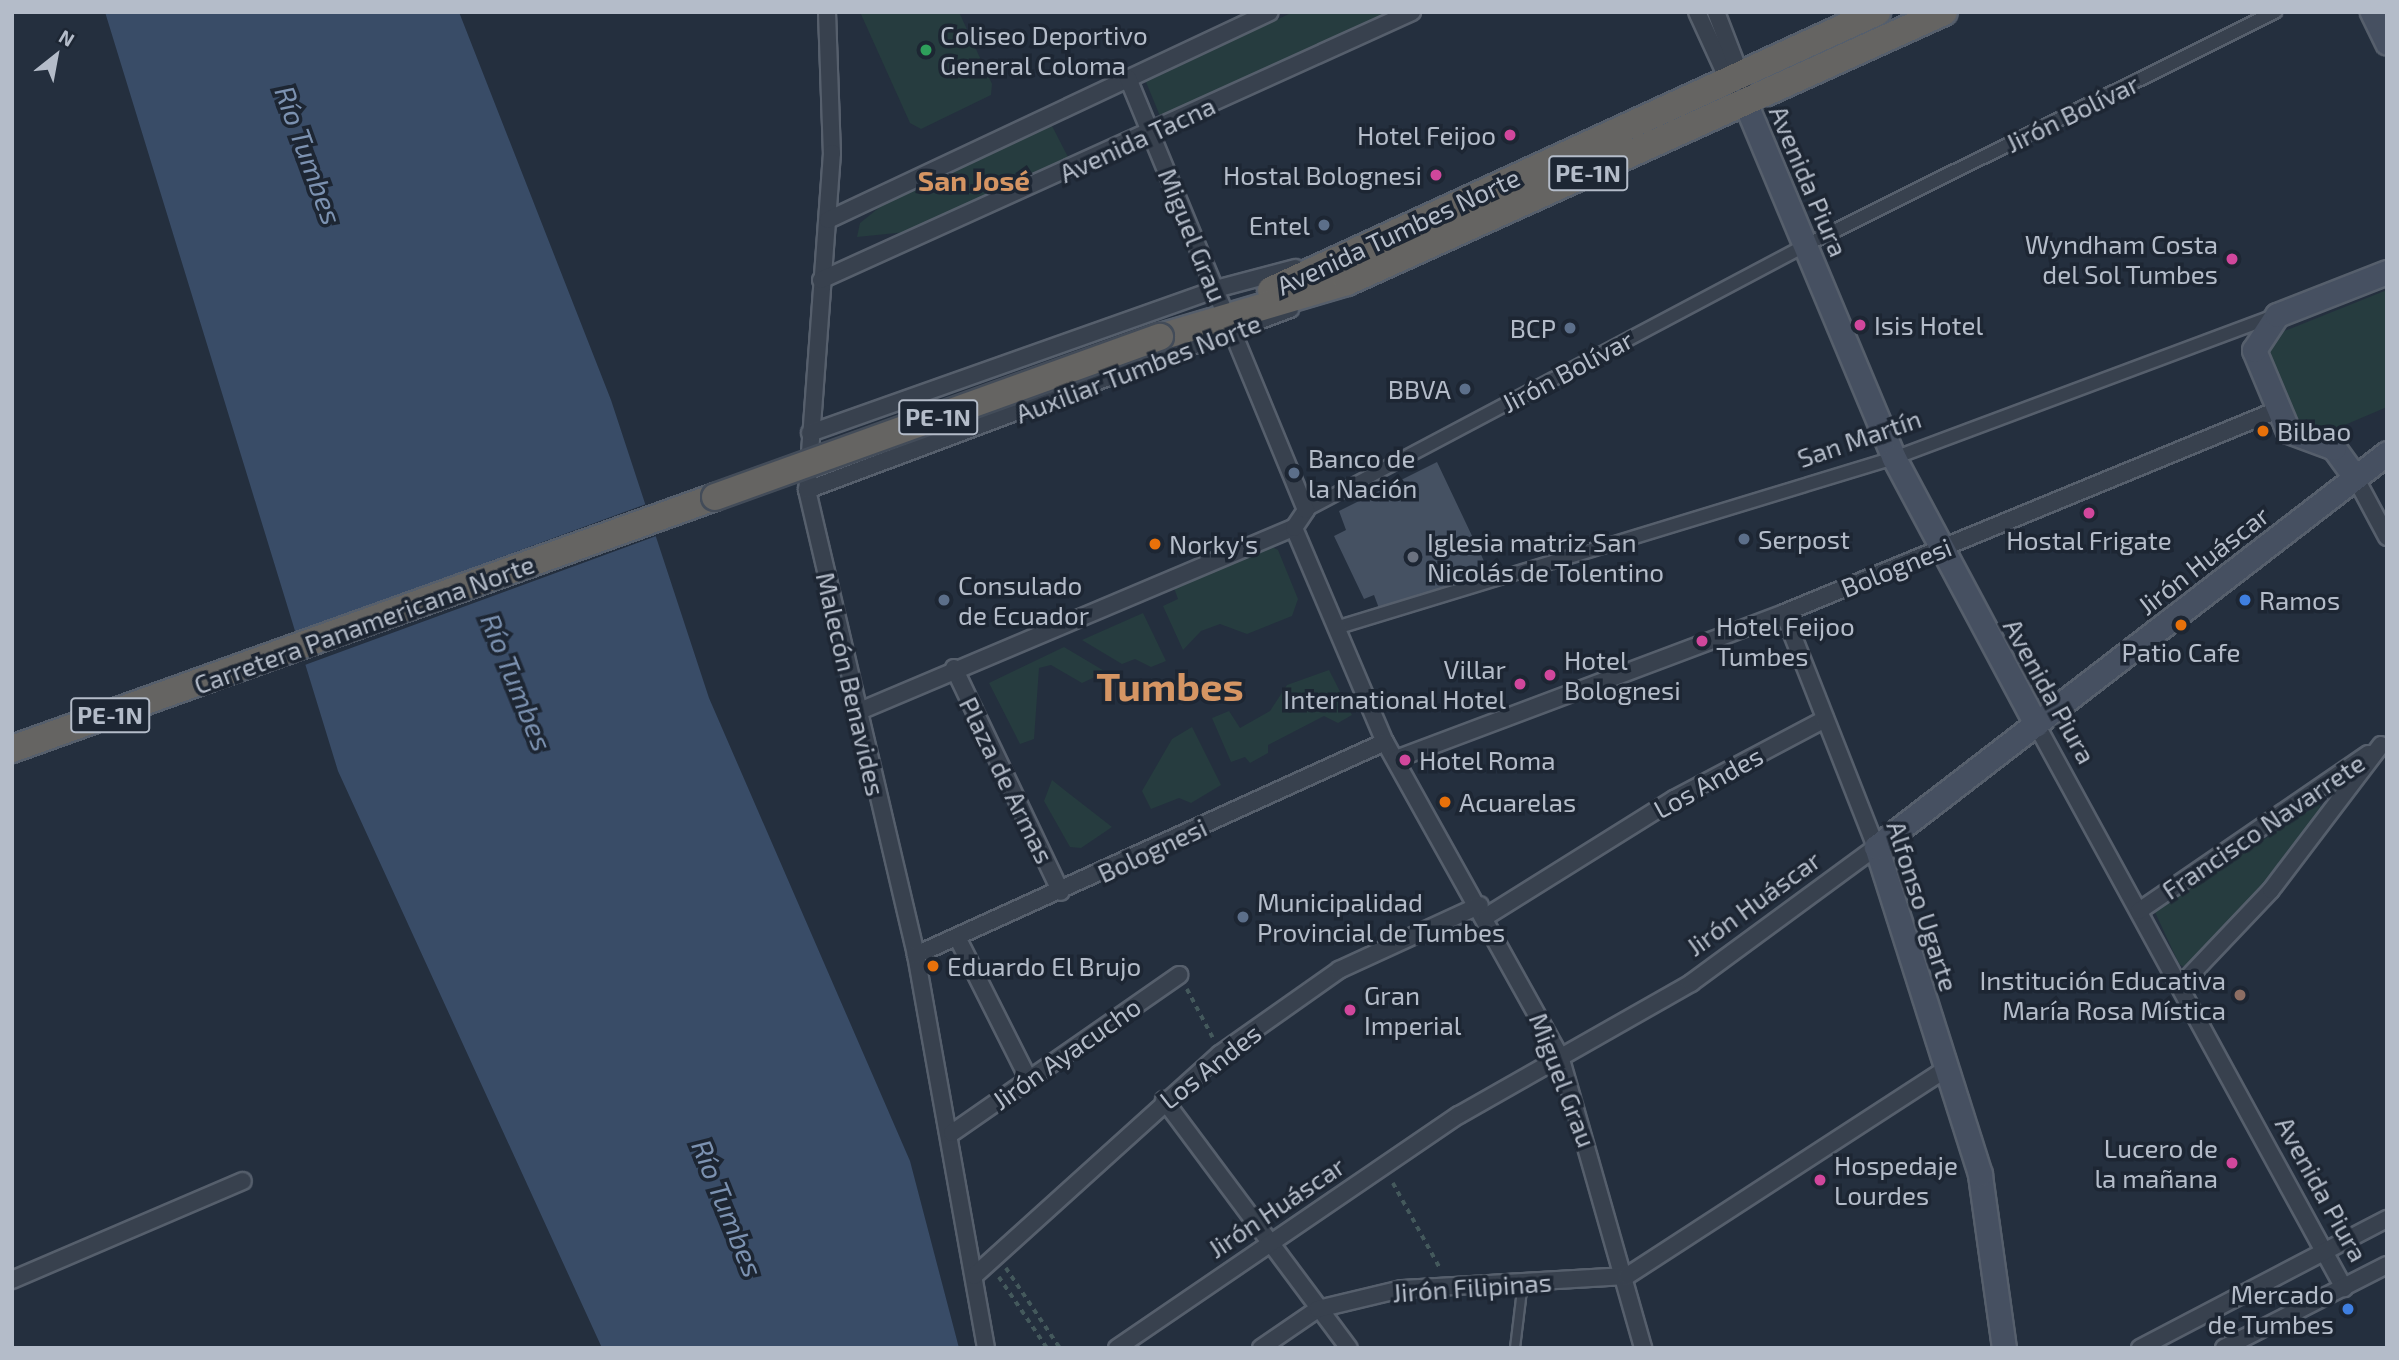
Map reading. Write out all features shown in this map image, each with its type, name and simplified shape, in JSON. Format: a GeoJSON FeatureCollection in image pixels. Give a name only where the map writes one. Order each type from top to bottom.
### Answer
{"type":"FeatureCollection","features":[{"type":"Feature","properties":{"kind":"highway","name":"Avenida Tumbes Norte"},"geometry":{"type":"LineString","coordinates":[[1230,324],[1335,258],[1877,12]]}},
{"type":"Feature","properties":{"kind":"highway","name":"Avenida Tumbes Norte"},"geometry":{"type":"LineString","coordinates":[[715,497],[1160,337],[1230,324],[1347,282],[1944,12]]}},
{"type":"Feature","properties":{"kind":"highway","name":"Carretera Panamericana Norte"},"geometry":{"type":"LineString","coordinates":[[12,749],[208,681],[715,497]]}},
{"type":"Feature","properties":{"kind":"main road"},"geometry":{"type":"LineString","coordinates":[[2372,12],[2387,43]]}},
{"type":"Feature","properties":{"kind":"main road","name":"Avenida Piura"},"geometry":{"type":"LineString","coordinates":[[1745,102],[1895,458],[1940,548],[2036,724]]}},
{"type":"Feature","properties":{"kind":"main road","name":"San Martín"},"geometry":{"type":"LineString","coordinates":[[2277,315],[2387,272]]}},
{"type":"Feature","properties":{"kind":"main road"},"geometry":{"type":"LineString","coordinates":[[2277,315],[2254,350],[2275,411],[2300,440],[2345,456],[2355,477]]}},
{"type":"Feature","properties":{"kind":"main road","name":"Jirón Huáscar"},"geometry":{"type":"LineString","coordinates":[[1876,847],[2387,453]]}},
{"type":"Feature","properties":{"kind":"main road","name":"Alfonso Ugarte"},"geometry":{"type":"LineString","coordinates":[[1876,847],[1980,1174],[2004,1348]]}},
{"type":"Feature","properties":{"kind":"street","name":"Malecón Benavides"},"geometry":{"type":"LineString","coordinates":[[827,12],[828,220],[821,281],[807,490],[855,713],[916,955],[953,1133],[986,1348]]}},
{"type":"Feature","properties":{"kind":"street"},"geometry":{"type":"LineString","coordinates":[[828,220],[1270,12]]}},
{"type":"Feature","properties":{"kind":"street","name":"Avenida Tacna"},"geometry":{"type":"LineString","coordinates":[[821,281],[1412,12]]}},
{"type":"Feature","properties":{"kind":"street","name":"Avenida Piura"},"geometry":{"type":"LineString","coordinates":[[1697,12],[1745,102]]}},
{"type":"Feature","properties":{"kind":"street","name":"Avenida Piura"},"geometry":{"type":"LineString","coordinates":[[1717,12],[1734,77]]}},
{"type":"Feature","properties":{"kind":"street","name":"Jirón Bolívar"},"geometry":{"type":"LineString","coordinates":[[1294,527],[1306,510],[1806,244],[2275,12]]}},
{"type":"Feature","properties":{"kind":"street","name":"Miguel Grau"},"geometry":{"type":"LineString","coordinates":[[1128,78],[1306,510]]}},
{"type":"Feature","properties":{"kind":"street","name":"Auxiliar Tumbes Norte"},"geometry":{"type":"LineString","coordinates":[[810,433],[1216,289],[1335,258]]}},
{"type":"Feature","properties":{"kind":"street","name":"San Martín"},"geometry":{"type":"LineString","coordinates":[[1339,628],[1895,458],[2277,315]]}},
{"type":"Feature","properties":{"kind":"street","name":"Auxiliar Tumbes Norte"},"geometry":{"type":"LineString","coordinates":[[807,490],[1230,324]]}},
{"type":"Feature","properties":{"kind":"street","name":"Bolognesi"},"geometry":{"type":"LineString","coordinates":[[1396,760],[1784,612],[2275,411]]}},
{"type":"Feature","properties":{"kind":"street"},"geometry":{"type":"LineString","coordinates":[[2355,477],[2387,537]]}},
{"type":"Feature","properties":{"kind":"street"},"geometry":{"type":"LineString","coordinates":[[855,713],[954,668],[1294,527]]}},
{"type":"Feature","properties":{"kind":"street","name":"Miguel Grau"},"geometry":{"type":"LineString","coordinates":[[1294,527],[1385,742],[1483,910],[1560,1056],[1627,1276],[1643,1348]]}},
{"type":"Feature","properties":{"kind":"street","name":"Alfonso Ugarte"},"geometry":{"type":"LineString","coordinates":[[1784,612],[1876,847]]}},
{"type":"Feature","properties":{"kind":"street","name":"Plaza de Armas"},"geometry":{"type":"LineString","coordinates":[[954,668],[1061,892]]}},
{"type":"Feature","properties":{"kind":"street","name":"Los Andes"},"geometry":{"type":"LineString","coordinates":[[974,1276],[994,1261],[1164,1100],[1220,1054],[1339,970],[1483,910],[1674,799],[1825,719]]}},
{"type":"Feature","properties":{"kind":"street","name":"Avenida Piura"},"geometry":{"type":"LineString","coordinates":[[2036,724],[2344,1288]]}},
{"type":"Feature","properties":{"kind":"street","name":"Bolognesi"},"geometry":{"type":"LineString","coordinates":[[916,955],[1061,892],[1385,742]]}},
{"type":"Feature","properties":{"kind":"street"},"geometry":{"type":"LineString","coordinates":[[2180,986],[2271,890],[2384,743]]}},
{"type":"Feature","properties":{"kind":"street","name":"Francisco Navarrete"},"geometry":{"type":"LineString","coordinates":[[2139,911],[2384,743]]}},
{"type":"Feature","properties":{"kind":"street","name":"Jirón Huáscar"},"geometry":{"type":"LineString","coordinates":[[1117,1348],[1384,1168],[1560,1056],[1691,983],[1876,847]]}},
{"type":"Feature","properties":{"kind":"street"},"geometry":{"type":"LineString","coordinates":[[957,937],[1028,1078]]}},
{"type":"Feature","properties":{"kind":"street","name":"Jirón Ayacucho"},"geometry":{"type":"LineString","coordinates":[[953,1133],[1028,1078],[1179,975]]}},
{"type":"Feature","properties":{"kind":"street"},"geometry":{"type":"LineString","coordinates":[[1627,1276],[1946,1069]]}},
{"type":"Feature","properties":{"kind":"street"},"geometry":{"type":"LineString","coordinates":[[1164,1100],[1269,1246],[1349,1348]]}},
{"type":"Feature","properties":{"kind":"street"},"geometry":{"type":"LineString","coordinates":[[12,1280],[243,1181]]}},
{"type":"Feature","properties":{"kind":"street"},"geometry":{"type":"LineString","coordinates":[[2140,1348],[2387,1219]]}},
{"type":"Feature","properties":{"kind":"street"},"geometry":{"type":"LineString","coordinates":[[2224,1348],[2387,1265]]}},
{"type":"Feature","properties":{"kind":"street","name":"Jirón Filipinas"},"geometry":{"type":"LineString","coordinates":[[1318,1309],[1402,1289],[1627,1276]]}},
{"type":"Feature","properties":{"kind":"street"},"geometry":{"type":"LineString","coordinates":[[1261,1348],[1318,1309]]}},
{"type":"Feature","properties":{"kind":"lane"},"geometry":{"type":"LineString","coordinates":[[1515,1348],[1523,1282]]}},
{"type":"Feature","properties":{"kind":"path"},"geometry":{"type":"LineString","coordinates":[[1179,975],[1220,1054]]}},
{"type":"Feature","properties":{"kind":"path"},"geometry":{"type":"LineString","coordinates":[[1384,1168],[1449,1285]]}},
{"type":"Feature","properties":{"kind":"path"},"geometry":{"type":"LineString","coordinates":[[994,1261],[1047,1348]]}},
{"type":"Feature","properties":{"kind":"path"},"geometry":{"type":"LineString","coordinates":[[994,1261],[1060,1348]]}},
{"type":"Feature","properties":{"kind":"green space","name":"Coliseo Deportivo General Coloma"},"geometry":{"type":"Polygon","coordinates":[[[860,12],[959,12],[992,84],[991,95],[921,129],[910,123],[860,12]]]}},
{"type":"Feature","properties":{"kind":"green space"},"geometry":{"type":"Polygon","coordinates":[[[1293,12],[1394,12],[1160,116],[1146,82],[1293,12]]]}},
{"type":"Feature","properties":{"kind":"green space"},"geometry":{"type":"Polygon","coordinates":[[[1050,122],[1069,159],[916,231],[857,237],[860,223],[901,190],[1050,122]]]}},
{"type":"Feature","properties":{"kind":"green space"},"geometry":{"type":"Polygon","coordinates":[[[2387,290],[2387,407],[2333,430],[2296,425],[2264,348],[2277,334],[2387,290]]]}},
{"type":"Feature","properties":{"kind":"green space"},"geometry":{"type":"Polygon","coordinates":[[[1267,544],[1278,550],[1298,599],[1292,616],[1247,634],[1220,624],[1201,631],[1183,650],[1163,606],[1178,599],[1173,585],[1267,544]]]}},
{"type":"Feature","properties":{"kind":"green space"},"geometry":{"type":"Polygon","coordinates":[[[1143,613],[1166,661],[1151,667],[1135,659],[1122,664],[1082,640],[1143,613]]]}},
{"type":"Feature","properties":{"kind":"green space"},"geometry":{"type":"Polygon","coordinates":[[[1064,647],[1106,672],[1082,683],[1051,665],[1039,668],[1034,739],[1020,744],[989,683],[1064,647]]]}},
{"type":"Feature","properties":{"kind":"green space"},"geometry":{"type":"Polygon","coordinates":[[[1329,670],[1352,715],[1338,723],[1324,716],[1268,745],[1268,753],[1250,763],[1245,757],[1231,762],[1212,718],[1229,711],[1240,728],[1270,711],[1287,685],[1329,670]]]}},
{"type":"Feature","properties":{"kind":"green space"},"geometry":{"type":"Polygon","coordinates":[[[1192,727],[1221,785],[1191,803],[1179,798],[1151,809],[1142,791],[1172,739],[1192,727]]]}},
{"type":"Feature","properties":{"kind":"green space"},"geometry":{"type":"Polygon","coordinates":[[[1052,780],[1112,827],[1081,848],[1070,847],[1044,801],[1052,780]]]}},
{"type":"Feature","properties":{"kind":"green space"},"geometry":{"type":"Polygon","coordinates":[[[2319,804],[2326,813],[2187,969],[2179,964],[2154,910],[2319,804]]]}},
{"type":"Feature","properties":{"kind":"water","name":"Río Tumbes"},"geometry":{"type":"Polygon","coordinates":[[[105,12],[459,12],[611,400],[709,698],[910,1161],[959,1348],[602,1348],[338,771],[105,12]]]}},
{"type":"Feature","properties":{"kind":"pier"},"geometry":{"type":"Polygon","coordinates":[[[649,503],[659,535],[302,666],[292,634],[649,503]]]}},
{"type":"Feature","properties":{"kind":"building","name":"Iglesia matriz San Nicolás de Tolentino"},"geometry":{"type":"Polygon","coordinates":[[[1437,462],[1492,578],[1380,611],[1374,595],[1364,599],[1334,536],[1346,530],[1339,511],[1437,462]]]}},
{"type":"Feature","properties":{"kind":"place","name":"Coliseo Deportivo General Coloma"},"geometry":{"type":"Point","coordinates":[926,50]}},
{"type":"Feature","properties":{"kind":"place","name":"Hotel Feijoo"},"geometry":{"type":"Point","coordinates":[1510,135]}},
{"type":"Feature","properties":{"kind":"place","name":"Hostal Bolognesi"},"geometry":{"type":"Point","coordinates":[1436,175]}},
{"type":"Feature","properties":{"kind":"place","name":"Entel"},"geometry":{"type":"Point","coordinates":[1324,225]}},
{"type":"Feature","properties":{"kind":"place","name":"Wyndham Costa del Sol Tumbes"},"geometry":{"type":"Point","coordinates":[2232,259]}},
{"type":"Feature","properties":{"kind":"place","name":"Isis Hotel"},"geometry":{"type":"Point","coordinates":[1860,325]}},
{"type":"Feature","properties":{"kind":"place","name":"BCP"},"geometry":{"type":"Point","coordinates":[1570,328]}},
{"type":"Feature","properties":{"kind":"place","name":"BBVA"},"geometry":{"type":"Point","coordinates":[1465,389]}},
{"type":"Feature","properties":{"kind":"place","name":"Bilbao"},"geometry":{"type":"Point","coordinates":[2263,431]}},
{"type":"Feature","properties":{"kind":"place","name":"Banco de la Nación"},"geometry":{"type":"Point","coordinates":[1294,473]}},
{"type":"Feature","properties":{"kind":"place","name":"Hostal Frigate"},"geometry":{"type":"Point","coordinates":[2089,513]}},
{"type":"Feature","properties":{"kind":"place","name":"Serpost"},"geometry":{"type":"Point","coordinates":[1744,539]}},
{"type":"Feature","properties":{"kind":"place","name":"Norky's"},"geometry":{"type":"Point","coordinates":[1155,544]}},
{"type":"Feature","properties":{"kind":"place","name":"Iglesia matriz San Nicolás de Tolentino"},"geometry":{"type":"Point","coordinates":[1413,557]}},
{"type":"Feature","properties":{"kind":"place","name":"Consulado de Ecuador"},"geometry":{"type":"Point","coordinates":[944,600]}},
{"type":"Feature","properties":{"kind":"place","name":"Ramos"},"geometry":{"type":"Point","coordinates":[2245,600]}},
{"type":"Feature","properties":{"kind":"place","name":"Patio Cafe"},"geometry":{"type":"Point","coordinates":[2181,625]}},
{"type":"Feature","properties":{"kind":"place","name":"Hotel Feijoo Tumbes"},"geometry":{"type":"Point","coordinates":[1702,641]}},
{"type":"Feature","properties":{"kind":"place","name":"Hotel Bolognesi"},"geometry":{"type":"Point","coordinates":[1550,675]}},
{"type":"Feature","properties":{"kind":"place","name":"Villar International Hotel"},"geometry":{"type":"Point","coordinates":[1520,684]}},
{"type":"Feature","properties":{"kind":"place","name":"Hotel Roma"},"geometry":{"type":"Point","coordinates":[1405,760]}},
{"type":"Feature","properties":{"kind":"place","name":"Acuarelas"},"geometry":{"type":"Point","coordinates":[1445,802]}},
{"type":"Feature","properties":{"kind":"place","name":"Municipalidad Provincial de Tumbes"},"geometry":{"type":"Point","coordinates":[1243,917]}},
{"type":"Feature","properties":{"kind":"place","name":"Eduardo El Brujo"},"geometry":{"type":"Point","coordinates":[933,966]}},
{"type":"Feature","properties":{"kind":"place","name":"Institución Educativa María Rosa Mística"},"geometry":{"type":"Point","coordinates":[2240,995]}},
{"type":"Feature","properties":{"kind":"place","name":"Gran Imperial"},"geometry":{"type":"Point","coordinates":[1350,1010]}},
{"type":"Feature","properties":{"kind":"place","name":"Lucero de la mañana"},"geometry":{"type":"Point","coordinates":[2232,1163]}},
{"type":"Feature","properties":{"kind":"place","name":"Hospedaje Lourdes"},"geometry":{"type":"Point","coordinates":[1820,1180]}},
{"type":"Feature","properties":{"kind":"place","name":"Mercado de Tumbes"},"geometry":{"type":"Point","coordinates":[2348,1309]}},
{"type":"Feature","properties":{"kind":"district","name":"San José"},"geometry":{"type":"Point","coordinates":[974,180]}},
{"type":"Feature","properties":{"kind":"district","name":"Tumbes"},"geometry":{"type":"Point","coordinates":[1170,685]}}]}
